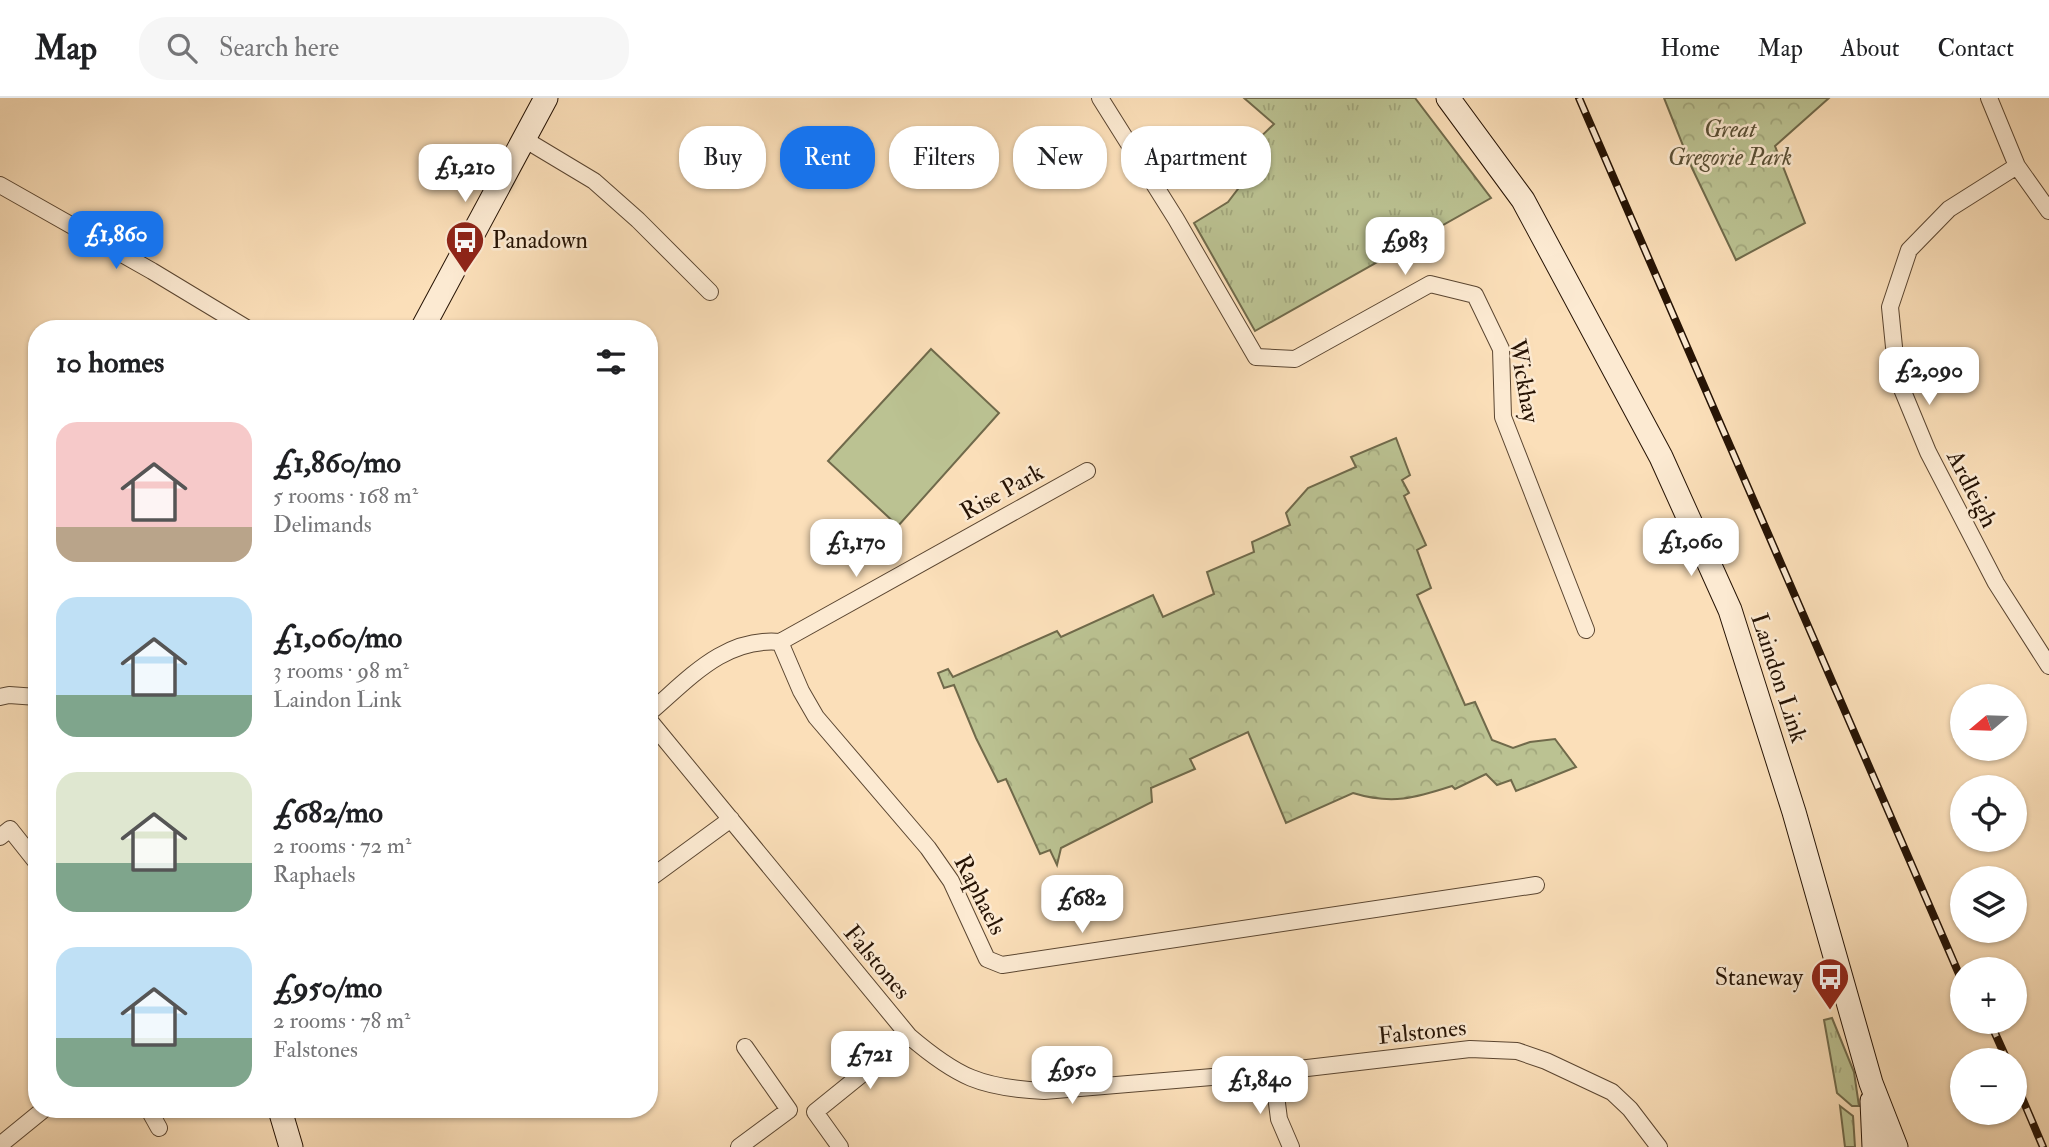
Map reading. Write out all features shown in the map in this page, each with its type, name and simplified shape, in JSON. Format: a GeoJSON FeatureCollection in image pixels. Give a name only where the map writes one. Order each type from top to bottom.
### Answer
{"type":"FeatureCollection","features":[{"type":"Feature","properties":{"kind":"main road"},"geometry":{"type":"LineString","coordinates":[[427,320],[545,98]]}},
{"type":"Feature","properties":{"kind":"main road","name":"Laindon Link"},"geometry":{"type":"LineString","coordinates":[[1448,98],[1523,200],[1661,457],[1730,610],[1794,812],[1871,1083],[1896,1147]]}},
{"type":"Feature","properties":{"kind":"main road","name":"Laindon Link"},"geometry":{"type":"LineString","coordinates":[[1871,1083],[1874,1147]]}},
{"type":"Feature","properties":{"kind":"main road"},"geometry":{"type":"LineString","coordinates":[[282,1118],[290,1147]]}},
{"type":"Feature","properties":{"kind":"street","name":"Wickhay"},"geometry":{"type":"LineString","coordinates":[[1100,98],[1176,219],[1256,357],[1295,359],[1430,284],[1475,295],[1501,349],[1503,417],[1586,630]]}},
{"type":"Feature","properties":{"kind":"street"},"geometry":{"type":"LineString","coordinates":[[1989,98],[2017,166],[2049,211]]}},
{"type":"Feature","properties":{"kind":"street"},"geometry":{"type":"LineString","coordinates":[[524,139],[594,181],[638,220],[710,292]]}},
{"type":"Feature","properties":{"kind":"street","name":"Ardleigh"},"geometry":{"type":"LineString","coordinates":[[2017,166],[1948,209],[1909,250],[1890,307],[1897,377],[1928,452],[1996,583],[2049,666]]}},
{"type":"Feature","properties":{"kind":"street"},"geometry":{"type":"LineString","coordinates":[[0,185],[233,320]]}},
{"type":"Feature","properties":{"kind":"street","name":"Rise Park"},"geometry":{"type":"LineString","coordinates":[[658,705],[718,655],[733,647],[761,640],[780,642],[1087,471]]}},
{"type":"Feature","properties":{"kind":"street","name":"Raphaels"},"geometry":{"type":"LineString","coordinates":[[780,642],[801,691],[816,717],[928,848],[951,881],[987,959],[1002,965],[1536,885]]}},
{"type":"Feature","properties":{"kind":"street"},"geometry":{"type":"LineString","coordinates":[[0,696],[28,696]]}},
{"type":"Feature","properties":{"kind":"street","name":"Falstones"},"geometry":{"type":"LineString","coordinates":[[658,731],[909,1036],[936,1060],[971,1079],[1005,1089],[1044,1091],[1273,1072],[1470,1049],[1517,1051],[1546,1061],[1612,1092],[1659,1147]]}},
{"type":"Feature","properties":{"kind":"street"},"geometry":{"type":"LineString","coordinates":[[658,872],[731,819]]}},
{"type":"Feature","properties":{"kind":"street"},"geometry":{"type":"LineString","coordinates":[[0,837],[10,829],[28,852]]}},
{"type":"Feature","properties":{"kind":"street"},"geometry":{"type":"LineString","coordinates":[[739,1147],[789,1110],[815,1112],[909,1036]]}},
{"type":"Feature","properties":{"kind":"street"},"geometry":{"type":"LineString","coordinates":[[745,1047],[789,1110]]}},
{"type":"Feature","properties":{"kind":"street"},"geometry":{"type":"LineString","coordinates":[[1273,1072],[1279,1119],[1291,1147]]}},
{"type":"Feature","properties":{"kind":"street"},"geometry":{"type":"LineString","coordinates":[[815,1112],[840,1147]]}},
{"type":"Feature","properties":{"kind":"street"},"geometry":{"type":"LineString","coordinates":[[0,1145],[33,1118]]}},
{"type":"Feature","properties":{"kind":"street"},"geometry":{"type":"LineString","coordinates":[[153,1118],[159,1128]]}},
{"type":"Feature","properties":{"kind":"green space"},"geometry":{"type":"Polygon","coordinates":[[[1244,98],[1415,98],[1491,198],[1255,331],[1194,223],[1228,202],[1238,189],[1271,189],[1271,127],[1274,124],[1244,98]]]}},
{"type":"Feature","properties":{"kind":"green space","name":"Great Gregorie Park"},"geometry":{"type":"Polygon","coordinates":[[[1664,98],[1829,98],[1775,146],[1805,223],[1736,260],[1692,168],[1664,98]]]}},
{"type":"Feature","properties":{"kind":"green space"},"geometry":{"type":"Polygon","coordinates":[[[931,349],[999,413],[898,526],[828,461],[931,349]]]}},
{"type":"Feature","properties":{"kind":"green space"},"geometry":{"type":"Polygon","coordinates":[[[1396,438],[1410,475],[1402,480],[1409,493],[1404,496],[1426,545],[1417,550],[1431,588],[1417,595],[1465,705],[1475,702],[1492,740],[1513,748],[1530,742],[1555,739],[1576,767],[1516,791],[1511,780],[1497,785],[1486,774],[1455,789],[1452,786],[1403,798],[1380,799],[1353,793],[1286,823],[1248,732],[1190,759],[1195,769],[1151,788],[1152,802],[1061,848],[1057,865],[1050,850],[1040,854],[1006,779],[998,782],[954,685],[944,688],[938,673],[948,669],[953,677],[1057,631],[1061,637],[1153,595],[1163,617],[1214,594],[1207,572],[1254,552],[1252,542],[1290,525],[1286,513],[1308,488],[1356,467],[1351,457],[1396,438]]]}},
{"type":"Feature","properties":{"kind":"green space"},"geometry":{"type":"Polygon","coordinates":[[[1832,1018],[1854,1072],[1859,1106],[1852,1106],[1837,1093],[1824,1020],[1832,1018]]]}},
{"type":"Feature","properties":{"kind":"green space"},"geometry":{"type":"Polygon","coordinates":[[[1840,1106],[1853,1116],[1855,1147],[1845,1147],[1840,1106]]]}},
{"type":"Feature","properties":{"kind":"railway"},"geometry":{"type":"LineString","coordinates":[[1579,98],[1952,957]]}},
{"type":"Feature","properties":{"kind":"railway"},"geometry":{"type":"LineString","coordinates":[[1995,1034],[2002,1048]]}},
{"type":"Feature","properties":{"kind":"railway"},"geometry":{"type":"LineString","coordinates":[[2027,1109],[2043,1147]]}},
{"type":"Feature","properties":{"kind":"place","name":"Panadown"},"geometry":{"type":"Point","coordinates":[465,274]}},
{"type":"Feature","properties":{"kind":"place","name":"Staneway"},"geometry":{"type":"Point","coordinates":[1830,1011]}}]}
